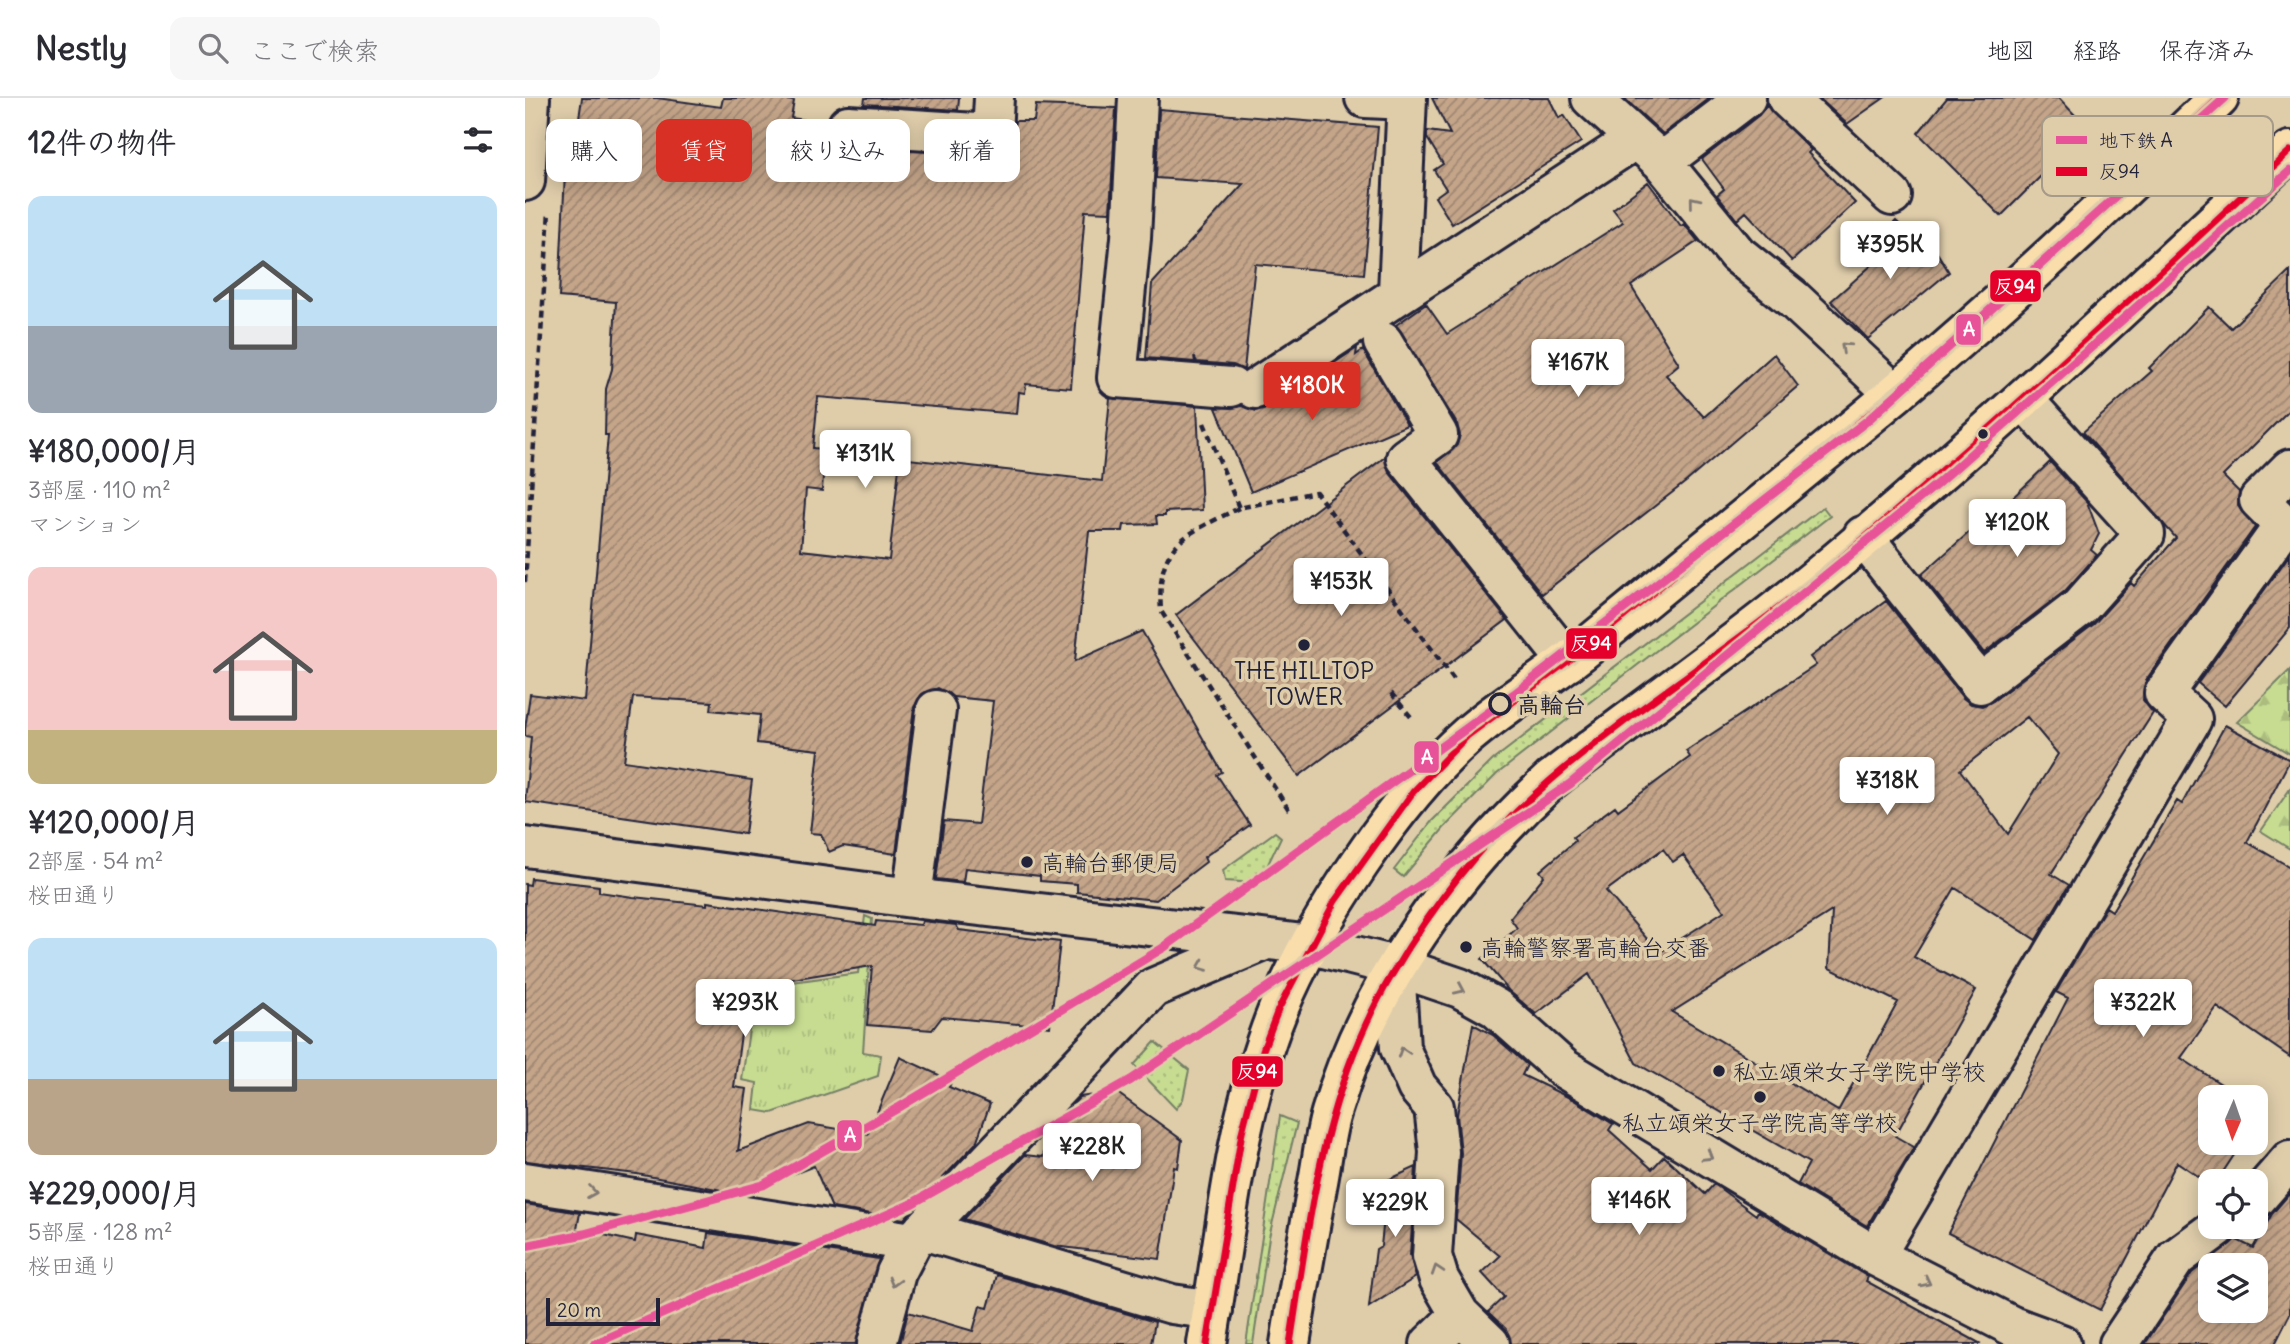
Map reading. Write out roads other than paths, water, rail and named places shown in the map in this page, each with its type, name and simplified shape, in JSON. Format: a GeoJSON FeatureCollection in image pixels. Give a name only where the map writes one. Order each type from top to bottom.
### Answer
{"type":"FeatureCollection","features":[{"type":"Feature","properties":{"kind":"highway"},"geometry":{"type":"LineString","coordinates":[[2200,116],[2219,98]]}},
{"type":"Feature","properties":{"kind":"highway"},"geometry":{"type":"LineString","coordinates":[[2273,166],[2290,150]]}},
{"type":"Feature","properties":{"kind":"highway"},"geometry":{"type":"LineString","coordinates":[[1210,1327],[1250,1088],[1279,1007],[1356,871],[1413,791],[1467,736],[1568,662],[1895,394],[2035,274],[2117,196]]}},
{"type":"Feature","properties":{"kind":"highway"},"geometry":{"type":"LineString","coordinates":[[1290,1344],[1331,1115],[1360,1036],[1395,966],[1476,857],[1512,816],[1551,780],[1820,575],[2024,398],[2241,196]]}},
{"type":"Feature","properties":{"kind":"street"},"geometry":{"type":"LineString","coordinates":[[530,98],[537,195]]}},
{"type":"Feature","properties":{"kind":"street"},"geometry":{"type":"LineString","coordinates":[[910,129],[992,134],[994,98]]}},
{"type":"Feature","properties":{"kind":"street"},"geometry":{"type":"LineString","coordinates":[[1138,98],[1131,239],[1117,378],[1243,388],[1398,292],[1746,98]]}},
{"type":"Feature","properties":{"kind":"street"},"geometry":{"type":"LineString","coordinates":[[1365,98],[1407,99],[1398,292]]}},
{"type":"Feature","properties":{"kind":"street"},"geometry":{"type":"LineString","coordinates":[[1591,98],[1648,151],[1737,254],[1793,299],[1895,394]]}},
{"type":"Feature","properties":{"kind":"street"},"geometry":{"type":"LineString","coordinates":[[1787,98],[1892,196]]}},
{"type":"Feature","properties":{"kind":"street"},"geometry":{"type":"LineString","coordinates":[[1383,342],[1438,435],[1406,458],[1568,662]]}},
{"type":"Feature","properties":{"kind":"street"},"geometry":{"type":"LineString","coordinates":[[1863,536],[1980,684],[2080,607],[2144,534],[2024,398]]}},
{"type":"Feature","properties":{"kind":"street"},"geometry":{"type":"LineString","coordinates":[[1875,1256],[2192,719],[2164,693],[2284,525],[2259,500],[2290,469]]}},
{"type":"Feature","properties":{"kind":"street"},"geometry":{"type":"LineString","coordinates":[[912,898],[936,710]]}},
{"type":"Feature","properties":{"kind":"street"},"geometry":{"type":"LineString","coordinates":[[525,847],[912,898],[1312,945],[1395,966],[1460,988],[1496,1008],[1563,1068],[2006,1335],[2061,1344]]}},
{"type":"Feature","properties":{"kind":"street"},"geometry":{"type":"LineString","coordinates":[[877,1344],[896,1273],[918,1236],[1153,988],[1266,940]]}},
{"type":"Feature","properties":{"kind":"street"},"geometry":{"type":"LineString","coordinates":[[1395,966],[1400,1048],[1417,1087],[1434,1107],[1439,1152],[1432,1256],[1439,1279],[1460,1315],[1490,1344]]}},
{"type":"Feature","properties":{"kind":"street"},"geometry":{"type":"LineString","coordinates":[[2268,1185],[2290,1160]]}},
{"type":"Feature","properties":{"kind":"street"},"geometry":{"type":"LineString","coordinates":[[525,1182],[918,1236],[1171,1304],[1210,1327]]}},
{"type":"Feature","properties":{"kind":"street"},"geometry":{"type":"LineString","coordinates":[[2119,1344],[2176,1258],[2202,1239]]}},
{"type":"Feature","properties":{"kind":"street"},"geometry":{"type":"LineString","coordinates":[[1430,1344],[1460,1315]]}},
{"type":"Feature","properties":{"kind":"metro line","name":"A"},"geometry":{"type":"LineString","coordinates":[[2205,116],[2225,98]]}},
{"type":"Feature","properties":{"kind":"metro line","name":"A"},"geometry":{"type":"LineString","coordinates":[[2273,186],[2290,171]]}},
{"type":"Feature","properties":{"kind":"metro line","name":"A"},"geometry":{"type":"LineString","coordinates":[[525,1246],[584,1234],[763,1185],[898,1108],[1163,948],[1514,694],[1868,420],[2116,196]]}},
{"type":"Feature","properties":{"kind":"metro line","name":"A"},"geometry":{"type":"LineString","coordinates":[[594,1344],[911,1204],[1131,1080],[1570,784],[1937,484],[2262,196]]}},
{"type":"Feature","properties":{"kind":"place","name":"THE HILLTOP TOWER"},"geometry":{"type":"Point","coordinates":[1304,645]}},
{"type":"Feature","properties":{"kind":"place","name":"高輪台"},"geometry":{"type":"Point","coordinates":[1500,704]}},
{"type":"Feature","properties":{"kind":"place","name":"高輪台郵便局"},"geometry":{"type":"Point","coordinates":[1027,862]}},
{"type":"Feature","properties":{"kind":"place","name":"高輪警察署高輪台交番"},"geometry":{"type":"Point","coordinates":[1466,947]}},
{"type":"Feature","properties":{"kind":"place","name":"私立頌栄女子学院中学校"},"geometry":{"type":"Point","coordinates":[1719,1071]}},
{"type":"Feature","properties":{"kind":"place","name":"私立頌栄女子学院高等学校"},"geometry":{"type":"Point","coordinates":[1760,1097]}}]}
